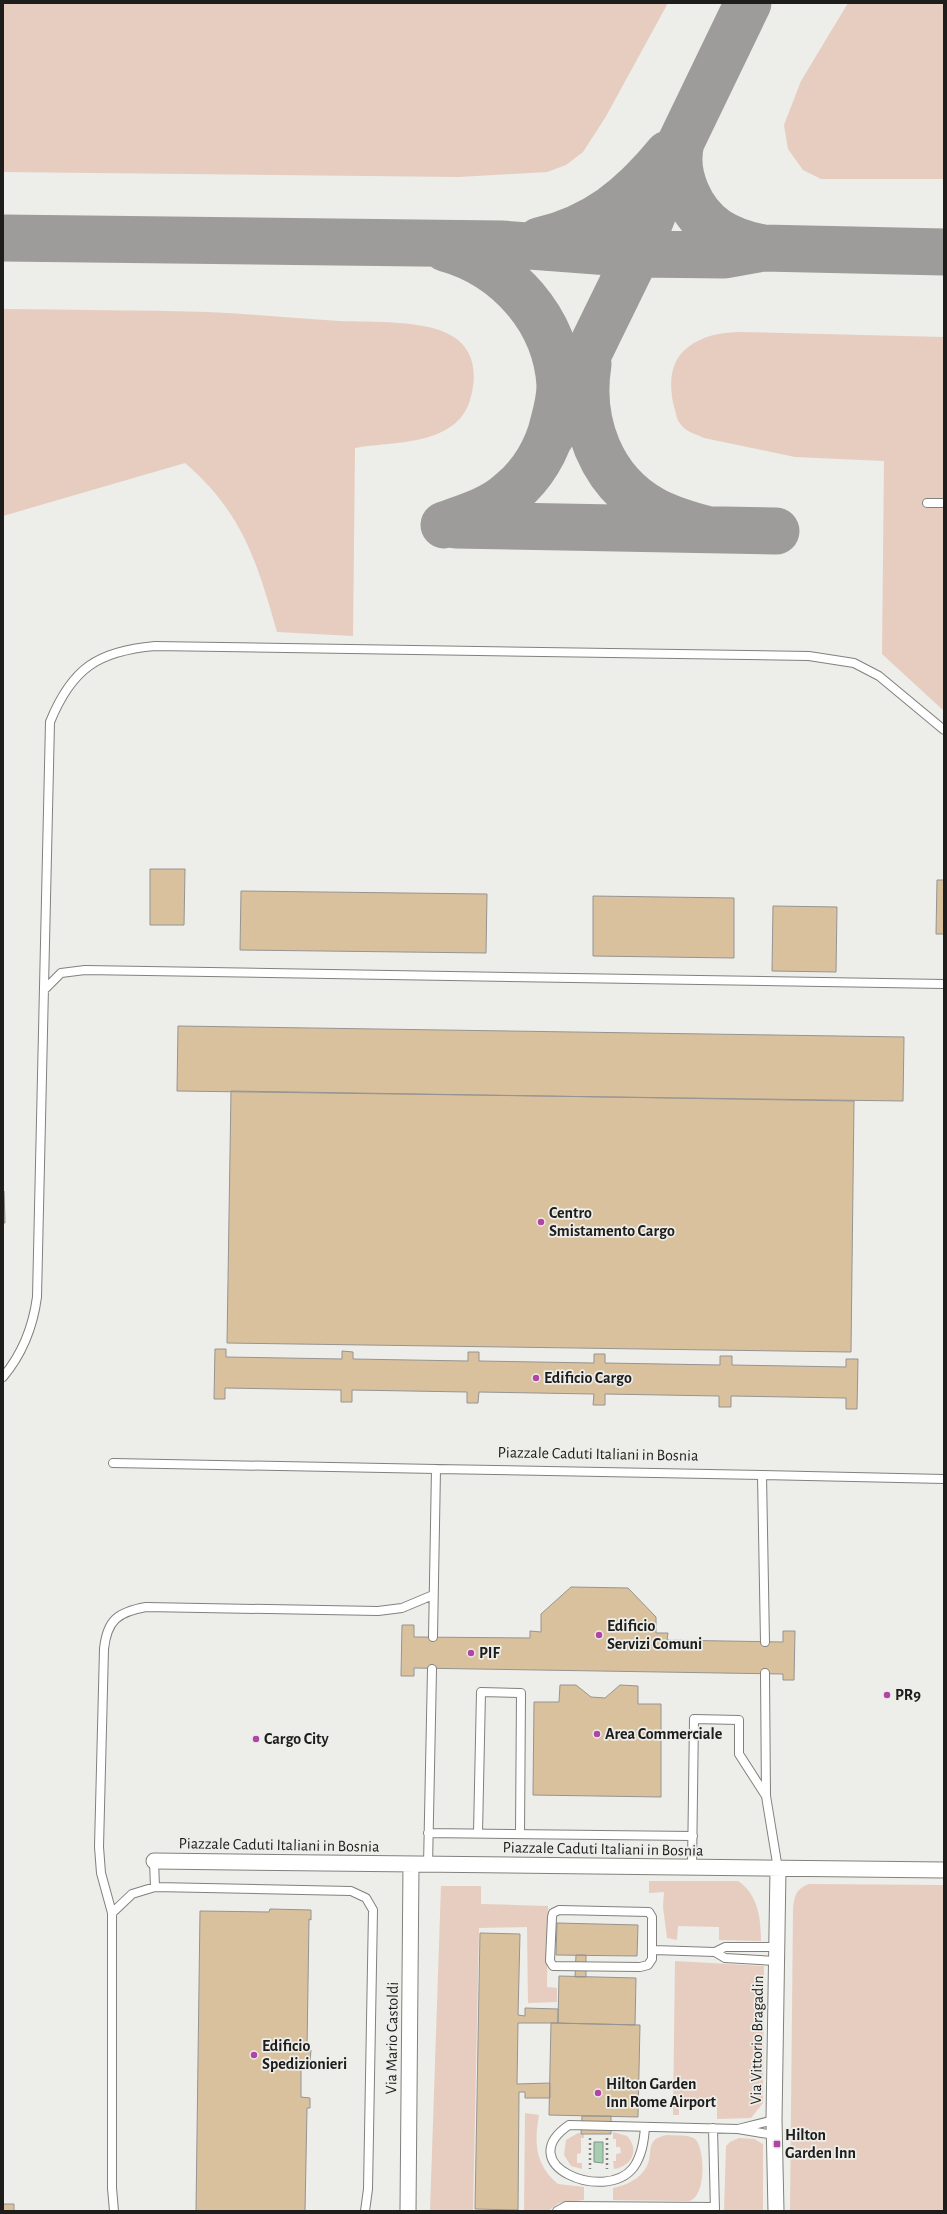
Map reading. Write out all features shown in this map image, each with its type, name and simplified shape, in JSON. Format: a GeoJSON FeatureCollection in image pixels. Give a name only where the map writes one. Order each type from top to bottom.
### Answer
{"type":"FeatureCollection","features":[{"type":"Feature","properties":{"kind":"street","name":"Piazzale Caduti Italiani in Bosnia"},"geometry":{"type":"LineString","coordinates":[[154,1861],[428,1866],[944,1870]]}},
{"type":"Feature","properties":{"kind":"street","name":"Via Mario Castoldi"},"geometry":{"type":"LineString","coordinates":[[408,2211],[411,1865]]}},
{"type":"Feature","properties":{"kind":"street","name":"Via Vittorio Bragadin"},"geometry":{"type":"LineString","coordinates":[[776,2211],[774,2120],[778,1869]]}},
{"type":"Feature","properties":{"kind":"lane"},"geometry":{"type":"LineString","coordinates":[[927,502],[944,503]]}},
{"type":"Feature","properties":{"kind":"lane"},"geometry":{"type":"LineString","coordinates":[[3,1377],[16,1361],[26,1341],[34,1319],[37,1297],[50,722],[65,690],[77,676],[102,657],[116,652],[155,646],[809,656],[854,663],[879,676],[944,730]]}},
{"type":"Feature","properties":{"kind":"lane"},"geometry":{"type":"LineString","coordinates":[[44,990],[61,973],[85,970],[944,984]]}},
{"type":"Feature","properties":{"kind":"lane","name":"Piazzale Caduti Italiani in Bosnia"},"geometry":{"type":"LineString","coordinates":[[113,1463],[944,1478]]}},
{"type":"Feature","properties":{"kind":"lane"},"geometry":{"type":"LineString","coordinates":[[433,1637],[436,1469]]}},
{"type":"Feature","properties":{"kind":"lane"},"geometry":{"type":"LineString","coordinates":[[762,1475],[765,1642]]}},
{"type":"Feature","properties":{"kind":"lane"},"geometry":{"type":"LineString","coordinates":[[114,2211],[112,2188],[112,1913],[101,1873],[99,1847],[104,1649],[109,1626],[114,1619],[136,1608],[157,1606],[391,1610],[413,1604],[434,1594]]}},
{"type":"Feature","properties":{"kind":"lane"},"geometry":{"type":"LineString","coordinates":[[428,1866],[432,1669]]}},
{"type":"Feature","properties":{"kind":"lane"},"geometry":{"type":"LineString","coordinates":[[765,1673],[766,1796],[778,1869]]}},
{"type":"Feature","properties":{"kind":"lane"},"geometry":{"type":"LineString","coordinates":[[478,1833],[480,1692],[521,1693],[520,1834]]}},
{"type":"Feature","properties":{"kind":"lane"},"geometry":{"type":"LineString","coordinates":[[692,1868],[694,1719],[739,1720],[739,1754],[766,1796]]}},
{"type":"Feature","properties":{"kind":"lane"},"geometry":{"type":"LineString","coordinates":[[428,1833],[693,1836]]}},
{"type":"Feature","properties":{"kind":"lane"},"geometry":{"type":"LineString","coordinates":[[154,1861],[155,1887]]}},
{"type":"Feature","properties":{"kind":"lane"},"geometry":{"type":"LineString","coordinates":[[112,1913],[132,1894],[143,1889],[155,1887],[351,1891],[366,1898],[373,1910],[368,2181],[365,2211]]}},
{"type":"Feature","properties":{"kind":"lane"},"geometry":{"type":"LineString","coordinates":[[559,1910],[649,1912],[652,1917],[653,1950],[652,1959],[648,1965],[640,1967],[553,1966],[550,1961],[553,1913],[559,1910]]}},
{"type":"Feature","properties":{"kind":"lane"},"geometry":{"type":"LineString","coordinates":[[653,1950],[715,1952],[725,1947],[777,1954]]}},
{"type":"Feature","properties":{"kind":"lane"},"geometry":{"type":"LineString","coordinates":[[715,1952],[725,1958],[777,1954]]}},
{"type":"Feature","properties":{"kind":"lane"},"geometry":{"type":"LineString","coordinates":[[738,2128],[774,2120]]}},
{"type":"Feature","properties":{"kind":"lane"},"geometry":{"type":"LineString","coordinates":[[644,2127],[644,2144],[635,2166],[624,2176],[607,2180],[591,2181],[575,2179],[562,2172],[554,2161],[551,2149],[558,2133],[570,2125],[738,2128],[774,2135]]}},
{"type":"Feature","properties":{"kind":"lane"},"geometry":{"type":"LineString","coordinates":[[557,2211],[566,2206],[715,2209],[713,2128]]}},
{"type":"Feature","properties":{"kind":"path"},"geometry":{"type":"LineString","coordinates":[[590,2125],[591,2181]]}},
{"type":"Feature","properties":{"kind":"path"},"geometry":{"type":"LineString","coordinates":[[607,2126],[607,2180]]}},
{"type":"Feature","properties":{"kind":"shaded area"},"geometry":{"type":"Polygon","coordinates":[[[3,3],[668,3],[605,118],[583,152],[566,165],[547,172],[459,177],[3,172],[3,3]]]}},
{"type":"Feature","properties":{"kind":"shaded area"},"geometry":{"type":"Polygon","coordinates":[[[848,3],[944,3],[944,179],[821,179],[803,170],[788,149],[784,125],[801,81],[848,3]]]}},
{"type":"Feature","properties":{"kind":"shaded area"},"geometry":{"type":"Polygon","coordinates":[[[3,309],[207,312],[339,321],[414,324],[441,331],[460,342],[470,356],[474,373],[474,382],[470,400],[463,415],[451,426],[437,434],[421,439],[355,448],[353,636],[277,632],[262,583],[245,539],[221,500],[185,463],[3,516],[3,309]]]}},
{"type":"Feature","properties":{"kind":"shaded area"},"geometry":{"type":"Polygon","coordinates":[[[739,332],[944,337],[944,711],[882,654],[884,461],[795,457],[704,438],[687,430],[678,420],[672,399],[671,383],[674,367],[681,354],[687,348],[705,337],[739,332]]]}},
{"type":"Feature","properties":{"kind":"shaded area"},"geometry":{"type":"Polygon","coordinates":[[[649,1881],[738,1881],[745,1886],[754,1900],[759,1916],[761,1941],[719,1940],[719,1927],[678,1926],[677,1940],[667,1938],[663,1907],[664,1892],[649,1893],[649,1881]]]}},
{"type":"Feature","properties":{"kind":"shaded area"},"geometry":{"type":"Polygon","coordinates":[[[809,1884],[944,1885],[944,2211],[790,2211],[793,1911],[796,1894],[801,1888],[809,1884]]]}},
{"type":"Feature","properties":{"kind":"shaded area"},"geometry":{"type":"Polygon","coordinates":[[[441,1886],[481,1886],[481,1904],[548,1906],[547,1987],[557,1988],[557,2002],[528,2003],[527,1927],[479,1928],[473,2211],[430,2211],[441,1886]]]}},
{"type":"Feature","properties":{"kind":"shaded area"},"geometry":{"type":"Polygon","coordinates":[[[675,1961],[764,1966],[763,2103],[751,2118],[717,2119],[717,2101],[679,2100],[679,2115],[673,2115],[675,1961]]]}},
{"type":"Feature","properties":{"kind":"shaded area"},"geometry":{"type":"Polygon","coordinates":[[[525,2113],[539,2115],[537,2125],[538,2153],[550,2177],[558,2184],[584,2187],[584,2200],[559,2203],[548,2211],[524,2211],[525,2113]]]}},
{"type":"Feature","properties":{"kind":"shaded area"},"geometry":{"type":"Polygon","coordinates":[[[613,2132],[627,2136],[633,2147],[632,2157],[629,2162],[620,2168],[614,2169],[613,2161],[616,2161],[616,2154],[621,2153],[620,2147],[616,2147],[616,2139],[613,2139],[613,2132]]]}},
{"type":"Feature","properties":{"kind":"shaded area"},"geometry":{"type":"Polygon","coordinates":[[[578,2133],[584,2134],[584,2138],[581,2138],[581,2153],[577,2154],[577,2163],[582,2163],[582,2169],[571,2166],[564,2155],[566,2140],[578,2133]]]}},
{"type":"Feature","properties":{"kind":"shaded area"},"geometry":{"type":"Polygon","coordinates":[[[667,2135],[689,2136],[695,2139],[698,2144],[702,2162],[699,2192],[694,2198],[688,2201],[613,2200],[613,2188],[637,2178],[647,2166],[652,2143],[660,2137],[667,2135]]]}},
{"type":"Feature","properties":{"kind":"shaded area"},"geometry":{"type":"Polygon","coordinates":[[[739,2138],[754,2139],[763,2144],[763,2211],[724,2211],[726,2146],[730,2142],[739,2138]]]}},
{"type":"Feature","properties":{"kind":"shaded area"},"geometry":{"type":"Polygon","coordinates":[[[594,2142],[603,2142],[603,2163],[594,2162],[594,2142]]]}},
{"type":"Feature","properties":{"kind":"building"},"geometry":{"type":"Polygon","coordinates":[[[150,869],[185,869],[184,925],[150,925],[150,869]]]}},
{"type":"Feature","properties":{"kind":"building"},"geometry":{"type":"Polygon","coordinates":[[[937,880],[944,880],[944,934],[936,934],[937,880]]]}},
{"type":"Feature","properties":{"kind":"building"},"geometry":{"type":"Polygon","coordinates":[[[241,891],[487,894],[486,953],[240,950],[241,891]]]}},
{"type":"Feature","properties":{"kind":"building"},"geometry":{"type":"Polygon","coordinates":[[[593,896],[734,898],[734,958],[593,956],[593,896]]]}},
{"type":"Feature","properties":{"kind":"building"},"geometry":{"type":"Polygon","coordinates":[[[773,906],[837,907],[836,972],[772,971],[773,906]]]}},
{"type":"Feature","properties":{"kind":"building"},"geometry":{"type":"Polygon","coordinates":[[[178,1026],[904,1037],[903,1101],[177,1091],[178,1026]]]}},
{"type":"Feature","properties":{"kind":"building","name":"Centro Smistamento Cargo"},"geometry":{"type":"Polygon","coordinates":[[[231,1091],[854,1101],[851,1352],[227,1343],[231,1091]]]}},
{"type":"Feature","properties":{"kind":"building"},"geometry":{"type":"Polygon","coordinates":[[[4,1191],[5,1223],[3,1223],[4,1191]]]}},
{"type":"Feature","properties":{"kind":"building","name":"Edificio Cargo"},"geometry":{"type":"Polygon","coordinates":[[[215,1349],[226,1349],[226,1357],[342,1359],[342,1351],[353,1352],[353,1359],[468,1361],[468,1352],[479,1352],[479,1361],[594,1363],[594,1354],[605,1354],[605,1363],[720,1365],[720,1356],[732,1356],[732,1365],[846,1367],[846,1359],[858,1359],[857,1409],[846,1409],[846,1398],[731,1396],[731,1407],[719,1407],[719,1396],[605,1394],[605,1405],[593,1405],[594,1394],[479,1392],[478,1403],[467,1403],[467,1392],[352,1390],[352,1402],[341,1402],[341,1390],[225,1388],[225,1399],[214,1399],[215,1349]]]}},
{"type":"Feature","properties":{"kind":"building","name":"Edificio Servizi Comuni"},"geometry":{"type":"Polygon","coordinates":[[[571,1587],[628,1588],[656,1617],[656,1633],[668,1633],[667,1640],[783,1642],[783,1631],[795,1631],[794,1680],[783,1680],[783,1674],[414,1668],[414,1676],[401,1676],[402,1625],[414,1625],[414,1637],[530,1638],[530,1631],[541,1632],[541,1614],[571,1587]]]}},
{"type":"Feature","properties":{"kind":"building","name":"Area Commerciale"},"geometry":{"type":"Polygon","coordinates":[[[560,1685],[576,1685],[591,1697],[605,1698],[620,1685],[638,1686],[638,1704],[661,1704],[661,1797],[533,1795],[534,1702],[559,1702],[560,1685]]]}},
{"type":"Feature","properties":{"kind":"building","name":"Edificio Spedizionieri"},"geometry":{"type":"Polygon","coordinates":[[[270,1909],[311,1910],[311,1920],[309,1919],[307,2050],[311,2050],[310,2061],[301,2061],[301,2097],[310,2098],[310,2108],[307,2108],[305,2211],[196,2211],[200,1911],[269,1912],[270,1909]]]}},
{"type":"Feature","properties":{"kind":"building"},"geometry":{"type":"Polygon","coordinates":[[[557,1923],[638,1925],[637,1956],[556,1955],[557,1923]]]}},
{"type":"Feature","properties":{"kind":"building"},"geometry":{"type":"Polygon","coordinates":[[[480,1933],[520,1934],[518,2015],[525,2016],[525,2008],[558,2009],[558,2023],[518,2023],[517,2084],[550,2083],[550,2098],[525,2098],[525,2092],[519,2092],[518,2210],[475,2209],[480,1933]]]}},
{"type":"Feature","properties":{"kind":"building"},"geometry":{"type":"Polygon","coordinates":[[[576,1955],[586,1955],[586,1977],[575,1977],[576,1955]]]}},
{"type":"Feature","properties":{"kind":"building"},"geometry":{"type":"Polygon","coordinates":[[[559,1976],[636,1978],[635,2025],[558,2023],[559,1976]]]}},
{"type":"Feature","properties":{"kind":"building"},"geometry":{"type":"Polygon","coordinates":[[[551,2023],[640,2025],[638,2117],[549,2115],[551,2023]]]}},
{"type":"Feature","properties":{"kind":"building"},"geometry":{"type":"Polygon","coordinates":[[[582,2116],[611,2116],[611,2134],[581,2134],[582,2116]]]}},
{"type":"Feature","properties":{"kind":"building"},"geometry":{"type":"Polygon","coordinates":[[[3,2204],[14,2204],[14,2211],[3,2211],[3,2204]]]}},
{"type":"Feature","properties":{"kind":"taxiway"},"geometry":{"type":"LineString","coordinates":[[551,436],[572,387],[637,254],[681,142],[748,3]]}},
{"type":"Feature","properties":{"kind":"taxiway"},"geometry":{"type":"LineString","coordinates":[[681,142],[679,167],[686,192],[699,214],[707,223],[722,234],[739,242],[763,248]]}},
{"type":"Feature","properties":{"kind":"taxiway"},"geometry":{"type":"LineString","coordinates":[[539,241],[578,228],[611,209],[641,184],[668,154]]}},
{"type":"Feature","properties":{"kind":"taxiway"},"geometry":{"type":"LineString","coordinates":[[3,238],[501,244],[637,254],[725,255],[763,248],[944,252]]}},
{"type":"Feature","properties":{"kind":"taxiway"},"geometry":{"type":"LineString","coordinates":[[444,525],[478,512],[502,500],[525,479],[538,461],[548,442],[557,408],[560,385],[556,361],[549,338],[538,317],[524,298],[508,281],[489,267],[468,256],[445,248]]}},
{"type":"Feature","properties":{"kind":"taxiway"},"geometry":{"type":"LineString","coordinates":[[588,364],[586,385],[587,407],[591,428],[597,448],[619,483],[635,498],[653,510],[672,519],[705,529]]}},
{"type":"Feature","properties":{"kind":"taxiway"},"geometry":{"type":"LineString","coordinates":[[456,525],[776,531]]}},
{"type":"Feature","properties":{"kind":"place","name":"Centro Smistamento Cargo"},"geometry":{"type":"Point","coordinates":[541,1222]}},
{"type":"Feature","properties":{"kind":"place","name":"Edificio Cargo"},"geometry":{"type":"Point","coordinates":[536,1378]}},
{"type":"Feature","properties":{"kind":"place","name":"Edificio Servizi Comuni"},"geometry":{"type":"Point","coordinates":[599,1635]}},
{"type":"Feature","properties":{"kind":"place","name":"PIF"},"geometry":{"type":"Point","coordinates":[471,1653]}},
{"type":"Feature","properties":{"kind":"place","name":"PR9"},"geometry":{"type":"Point","coordinates":[887,1695]}},
{"type":"Feature","properties":{"kind":"place","name":"Area Commerciale"},"geometry":{"type":"Point","coordinates":[597,1734]}},
{"type":"Feature","properties":{"kind":"place","name":"Cargo City"},"geometry":{"type":"Point","coordinates":[256,1739]}},
{"type":"Feature","properties":{"kind":"place","name":"Edificio Spedizionieri"},"geometry":{"type":"Point","coordinates":[254,2055]}},
{"type":"Feature","properties":{"kind":"place","name":"Hilton Garden Inn Rome Airport"},"geometry":{"type":"Point","coordinates":[598,2093]}},
{"type":"Feature","properties":{"kind":"place","name":"Hilton Garden Inn"},"geometry":{"type":"Point","coordinates":[777,2144]}}]}
